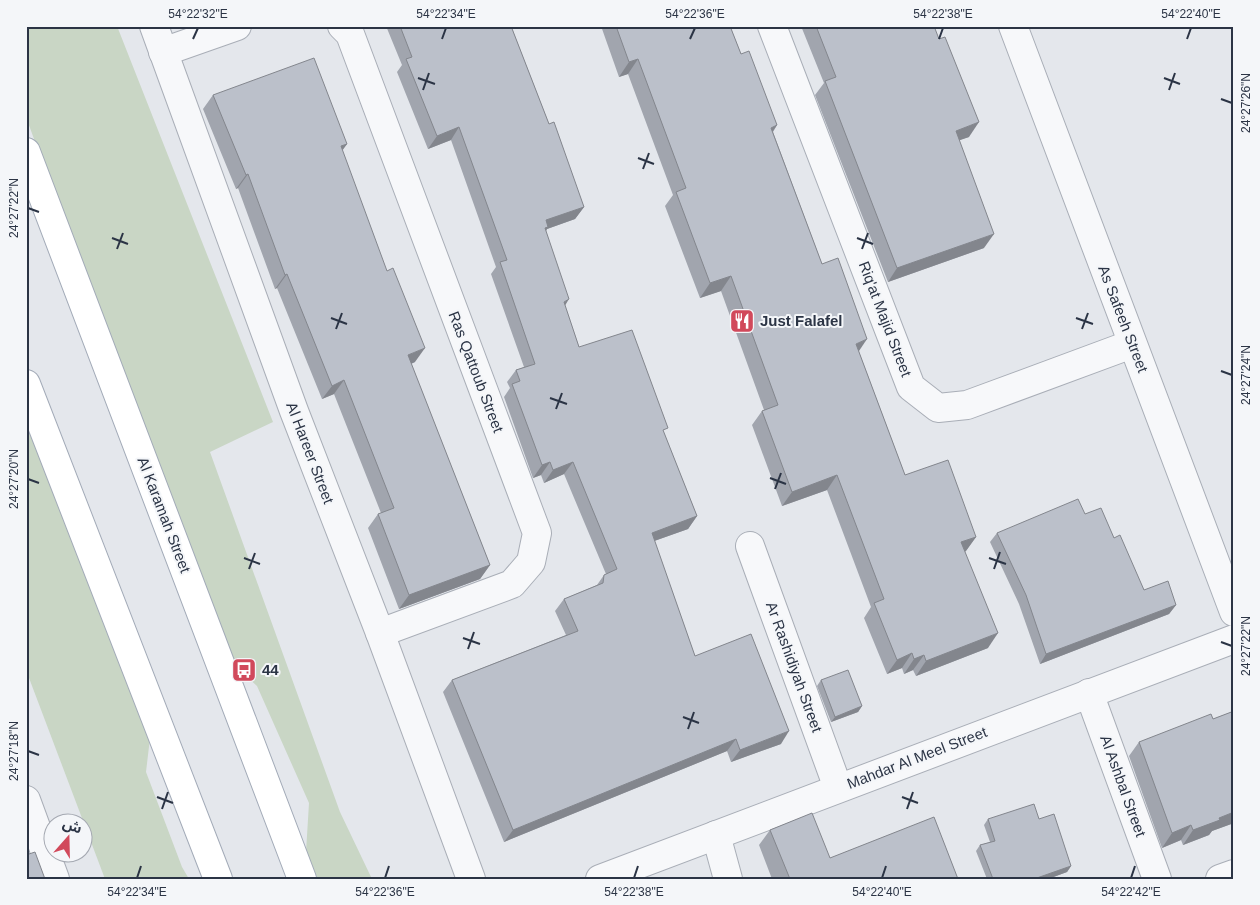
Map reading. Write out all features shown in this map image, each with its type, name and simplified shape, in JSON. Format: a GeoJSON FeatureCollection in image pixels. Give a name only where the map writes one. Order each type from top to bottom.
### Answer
{"type":"FeatureCollection","features":[{"type":"Feature","properties":{"kind":"main road","name":"Al Karamah Street"},"geometry":{"type":"LineString","coordinates":[[26,152],[302,879]]}},
{"type":"Feature","properties":{"kind":"main road"},"geometry":{"type":"LineString","coordinates":[[26,384],[218,879]]}},
{"type":"Feature","properties":{"kind":"street","name":"Al Hareer Street"},"geometry":{"type":"LineString","coordinates":[[154,26],[294,411],[380,633],[471,879]]}},
{"type":"Feature","properties":{"kind":"street"},"geometry":{"type":"LineString","coordinates":[[163,52],[237,26]]}},
{"type":"Feature","properties":{"kind":"street","name":"Ras Qattoub Street"},"geometry":{"type":"LineString","coordinates":[[342,26],[350,34],[537,533],[531,562],[512,584],[380,633]]}},
{"type":"Feature","properties":{"kind":"street","name":"Riq'at Majid Street"},"geometry":{"type":"LineString","coordinates":[[772,26],[911,387],[938,408],[967,406],[1132,344]]}},
{"type":"Feature","properties":{"kind":"street","name":"As Safeeh Street"},"geometry":{"type":"LineString","coordinates":[[1013,26],[1234,612]]}},
{"type":"Feature","properties":{"kind":"street","name":"Ar Rashidiyah Street"},"geometry":{"type":"LineString","coordinates":[[750,546],[838,788]]}},
{"type":"Feature","properties":{"kind":"street","name":"Mahdar Al Meel Street"},"geometry":{"type":"LineString","coordinates":[[600,879],[1234,639]]}},
{"type":"Feature","properties":{"kind":"street","name":"Al Ashbal Street"},"geometry":{"type":"LineString","coordinates":[[1089,693],[1157,879]]}},
{"type":"Feature","properties":{"kind":"street"},"geometry":{"type":"LineString","coordinates":[[26,800],[55,879]]}},
{"type":"Feature","properties":{"kind":"street"},"geometry":{"type":"LineString","coordinates":[[716,835],[728,879]]}},
{"type":"Feature","properties":{"kind":"street"},"geometry":{"type":"LineString","coordinates":[[1220,879],[1234,874]]}},
{"type":"Feature","properties":{"kind":"green space"},"geometry":{"type":"Polygon","coordinates":[[[26,26],[117,26],[273,422],[210,452],[340,812],[372,879],[318,879],[306,852],[309,803],[257,686],[222,655],[26,117],[26,26]]]}},
{"type":"Feature","properties":{"kind":"green space"},"geometry":{"type":"Polygon","coordinates":[[[26,413],[150,738],[146,772],[182,867],[189,879],[105,879],[92,845],[92,812],[80,812],[26,670],[26,413]]]}},
{"type":"Feature","properties":{"kind":"building"},"geometry":{"type":"Polygon","coordinates":[[[400,26],[511,26],[549,124],[554,122],[584,207],[546,220],[548,227],[545,228],[569,299],[564,302],[579,347],[632,330],[668,428],[663,430],[697,516],[652,533],[695,656],[751,634],[789,731],[740,750],[736,739],[513,830],[452,680],[578,631],[564,599],[603,583],[604,575],[617,569],[573,462],[553,470],[550,462],[542,465],[512,384],[520,381],[516,370],[535,364],[500,262],[507,260],[459,127],[437,136],[406,59],[412,57],[400,26]]]}},
{"type":"Feature","properties":{"kind":"building"},"geometry":{"type":"Polygon","coordinates":[[[616,26],[730,26],[741,54],[749,51],[777,125],[771,128],[822,264],[838,258],[867,339],[856,344],[905,475],[948,460],[976,537],[961,542],[998,633],[926,661],[924,655],[914,659],[912,653],[897,660],[874,603],[884,599],[837,475],[792,492],[762,411],[778,405],[731,276],[710,283],[676,192],[686,188],[638,59],[629,62],[616,26]]]}},
{"type":"Feature","properties":{"kind":"building"},"geometry":{"type":"Polygon","coordinates":[[[816,26],[934,26],[939,39],[945,37],[979,122],[956,131],[994,234],[897,268],[825,81],[836,77],[816,26]]]}},
{"type":"Feature","properties":{"kind":"building"},"geometry":{"type":"Polygon","coordinates":[[[314,58],[347,144],[341,146],[387,271],[393,268],[425,348],[408,355],[490,565],[409,595],[378,514],[394,508],[344,380],[332,386],[287,274],[285,275],[248,174],[246,175],[213,95],[314,58]]]}},
{"type":"Feature","properties":{"kind":"building"},"geometry":{"type":"Polygon","coordinates":[[[1078,499],[1085,514],[1101,508],[1114,538],[1120,535],[1144,590],[1168,581],[1176,605],[1046,654],[1026,595],[997,533],[1078,499]]]}},
{"type":"Feature","properties":{"kind":"building"},"geometry":{"type":"Polygon","coordinates":[[[848,670],[862,706],[835,717],[821,680],[848,670]]]}},
{"type":"Feature","properties":{"kind":"building"},"geometry":{"type":"Polygon","coordinates":[[[1234,711],[1234,812],[1219,818],[1220,820],[1193,830],[1191,825],[1172,833],[1139,742],[1211,714],[1213,719],[1234,711]]]}},
{"type":"Feature","properties":{"kind":"building"},"geometry":{"type":"Polygon","coordinates":[[[1034,804],[1039,819],[1054,814],[1071,866],[1034,879],[993,879],[980,845],[995,841],[988,819],[1034,804]]]}},
{"type":"Feature","properties":{"kind":"building"},"geometry":{"type":"Polygon","coordinates":[[[812,813],[830,858],[934,817],[958,879],[790,879],[770,830],[812,813]]]}},
{"type":"Feature","properties":{"kind":"building"},"geometry":{"type":"Polygon","coordinates":[[[35,852],[45,879],[26,879],[26,855],[35,852]]]}},
{"type":"Feature","properties":{"kind":"place","name":"Just Falafel"},"geometry":{"type":"Point","coordinates":[742,321]}},
{"type":"Feature","properties":{"kind":"place","name":"44"},"geometry":{"type":"Point","coordinates":[244,670]}}]}
